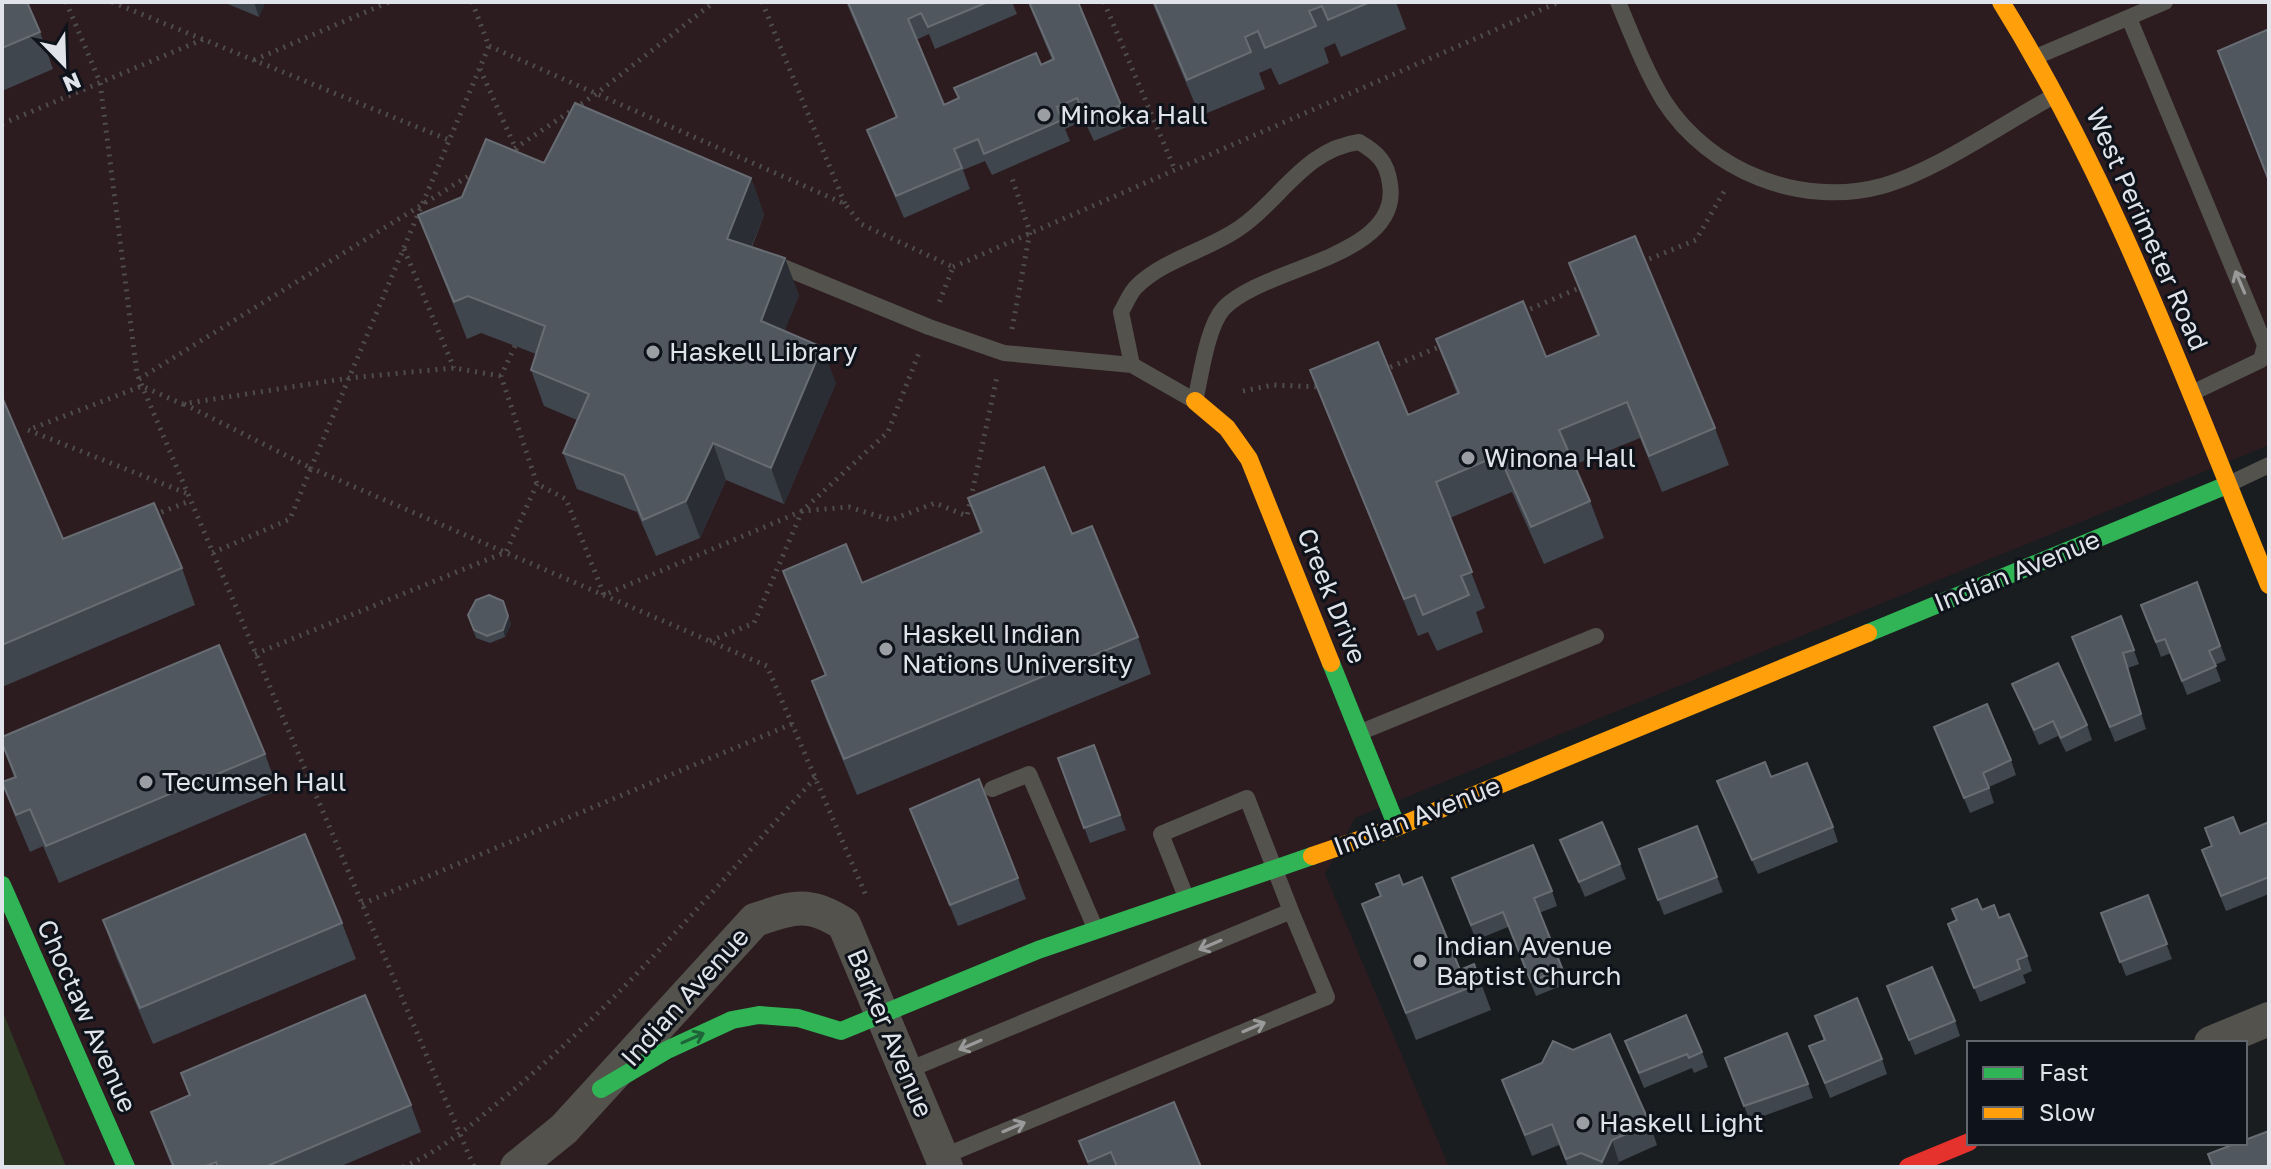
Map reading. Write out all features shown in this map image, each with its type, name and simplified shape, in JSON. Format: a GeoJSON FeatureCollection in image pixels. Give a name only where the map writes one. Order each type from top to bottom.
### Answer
{"type":"FeatureCollection","features":[{"type":"Feature","properties":{"kind":"street","name":"West Perimeter Road"},"geometry":{"type":"LineString","coordinates":[[2001,2],[2059,94],[2098,174],[2269,585]]}},
{"type":"Feature","properties":{"kind":"street","name":"Creek Drive"},"geometry":{"type":"LineString","coordinates":[[1195,401],[1227,428],[1249,459],[1397,827]]}},
{"type":"Feature","properties":{"kind":"street","name":"Indian Avenue"},"geometry":{"type":"LineString","coordinates":[[601,1089],[667,1050],[732,1020],[759,1015],[798,1018],[841,1031],[1038,950],[1397,827],[2227,485]]}},
{"type":"Feature","properties":{"kind":"street","name":"Choctaw Avenue"},"geometry":{"type":"LineString","coordinates":[[2,885],[126,1167]]}},
{"type":"Feature","properties":{"kind":"street","name":"Indian Avenue"},"geometry":{"type":"LineString","coordinates":[[517,1167],[564,1129],[755,920],[794,907],[822,910]]}},
{"type":"Feature","properties":{"kind":"street","name":"Barker Avenue"},"geometry":{"type":"LineString","coordinates":[[822,910],[844,924],[944,1162]]}},
{"type":"Feature","properties":{"kind":"street"},"geometry":{"type":"LineString","coordinates":[[2216,1041],[2269,1019]]}},
{"type":"Feature","properties":{"kind":"street"},"geometry":{"type":"LineString","coordinates":[[1908,1167],[1967,1143]]}},
{"type":"Feature","properties":{"kind":"lane"},"geometry":{"type":"LineString","coordinates":[[1618,2],[1665,103],[1692,135],[1722,160],[1791,189],[1834,192],[1881,186],[1919,172],[2059,94]]}},
{"type":"Feature","properties":{"kind":"lane"},"geometry":{"type":"LineString","coordinates":[[2037,56],[2165,2]]}},
{"type":"Feature","properties":{"kind":"lane"},"geometry":{"type":"LineString","coordinates":[[2129,18],[2265,345],[2261,360],[2190,394]]}},
{"type":"Feature","properties":{"kind":"lane"},"geometry":{"type":"LineString","coordinates":[[783,267],[929,327],[1004,353],[1132,365],[1195,401],[1208,346],[1222,310],[1240,294],[1365,239],[1385,221],[1392,193],[1388,169],[1378,153],[1359,142],[1338,144],[1309,163],[1236,230],[1182,257],[1136,286],[1121,312],[1132,365]]}},
{"type":"Feature","properties":{"kind":"lane"},"geometry":{"type":"LineString","coordinates":[[2227,485],[2269,465]]}},
{"type":"Feature","properties":{"kind":"lane"},"geometry":{"type":"LineString","coordinates":[[1359,732],[1596,636]]}},
{"type":"Feature","properties":{"kind":"lane"},"geometry":{"type":"LineString","coordinates":[[992,789],[1029,774],[1096,930]]}},
{"type":"Feature","properties":{"kind":"lane"},"geometry":{"type":"LineString","coordinates":[[944,1162],[1327,997],[1247,798],[1161,834],[1187,899]]}},
{"type":"Feature","properties":{"kind":"lane"},"geometry":{"type":"LineString","coordinates":[[906,1071],[1291,911]]}},
{"type":"Feature","properties":{"kind":"path"},"geometry":{"type":"LineString","coordinates":[[66,2],[100,82],[140,382],[474,1167]]}},
{"type":"Feature","properties":{"kind":"path"},"geometry":{"type":"LineString","coordinates":[[112,2],[449,140]]}},
{"type":"Feature","properties":{"kind":"path"},"geometry":{"type":"LineString","coordinates":[[254,60],[389,2]]}},
{"type":"Feature","properties":{"kind":"path"},"geometry":{"type":"LineString","coordinates":[[212,553],[290,519],[489,46],[472,2]]}},
{"type":"Feature","properties":{"kind":"path"},"geometry":{"type":"LineString","coordinates":[[503,156],[596,94],[714,2]]}},
{"type":"Feature","properties":{"kind":"path"},"geometry":{"type":"LineString","coordinates":[[762,2],[845,204],[861,224],[953,267]]}},
{"type":"Feature","properties":{"kind":"path"},"geometry":{"type":"LineString","coordinates":[[1104,2],[1175,170]]}},
{"type":"Feature","properties":{"kind":"path"},"geometry":{"type":"LineString","coordinates":[[710,641],[754,623],[802,511],[888,432],[953,267],[1559,2]]}},
{"type":"Feature","properties":{"kind":"path"},"geometry":{"type":"LineString","coordinates":[[2,124],[204,39]]}},
{"type":"Feature","properties":{"kind":"path"},"geometry":{"type":"LineString","coordinates":[[489,46],[845,204]]}},
{"type":"Feature","properties":{"kind":"path"},"geometry":{"type":"LineString","coordinates":[[480,68],[522,162]]}},
{"type":"Feature","properties":{"kind":"path"},"geometry":{"type":"LineString","coordinates":[[1639,263],[1696,240],[1738,168]]}},
{"type":"Feature","properties":{"kind":"path"},"geometry":{"type":"LineString","coordinates":[[187,493],[28,430],[140,382],[423,201],[476,171]]}},
{"type":"Feature","properties":{"kind":"path"},"geometry":{"type":"LineString","coordinates":[[604,595],[802,511],[849,507],[891,520],[935,503],[967,516],[1004,353],[1014,323],[1030,232],[1012,178]]}},
{"type":"Feature","properties":{"kind":"path"},"geometry":{"type":"LineString","coordinates":[[404,248],[454,368]]}},
{"type":"Feature","properties":{"kind":"path"},"geometry":{"type":"LineString","coordinates":[[1511,317],[1596,281]]}},
{"type":"Feature","properties":{"kind":"path"},"geometry":{"type":"LineString","coordinates":[[1369,376],[1454,340]]}},
{"type":"Feature","properties":{"kind":"path"},"geometry":{"type":"LineString","coordinates":[[255,654],[506,552],[537,484],[501,376],[515,346]]}},
{"type":"Feature","properties":{"kind":"path"},"geometry":{"type":"LineString","coordinates":[[182,404],[349,378],[454,368],[501,376]]}},
{"type":"Feature","properties":{"kind":"path"},"geometry":{"type":"LineString","coordinates":[[140,382],[311,468],[767,666],[870,904]]}},
{"type":"Feature","properties":{"kind":"path"},"geometry":{"type":"LineString","coordinates":[[1195,401],[1273,385],[1327,387]]}},
{"type":"Feature","properties":{"kind":"path"},"geometry":{"type":"LineString","coordinates":[[537,484],[566,499],[604,595]]}},
{"type":"Feature","properties":{"kind":"path"},"geometry":{"type":"LineString","coordinates":[[147,518],[190,501]]}},
{"type":"Feature","properties":{"kind":"path"},"geometry":{"type":"LineString","coordinates":[[362,904],[792,724]]}},
{"type":"Feature","properties":{"kind":"path"},"geometry":{"type":"LineString","coordinates":[[403,1167],[429,1156],[460,1134],[577,1038],[816,777]]}},
{"type":"Feature","properties":{"kind":"shaded area","name":"Haskell Indian Nations University"},"geometry":{"type":"Polygon","coordinates":[[[2,2],[2269,2],[2269,445],[1355,818],[1325,874],[1449,1167],[2,1167],[2,2]]]}},
{"type":"Feature","properties":{"kind":"green space"},"geometry":{"type":"Polygon","coordinates":[[[2,1010],[66,1167],[2,1167],[2,1010]]]}},
{"type":"Feature","properties":{"kind":"building"},"geometry":{"type":"Polygon","coordinates":[[[2,2],[27,2],[40,32],[2,48],[2,2]]]}},
{"type":"Feature","properties":{"kind":"building","name":"Minoka Hall"},"geometry":{"type":"Polygon","coordinates":[[[848,2],[988,2],[928,27],[921,13],[908,19],[944,105],[959,98],[954,88],[1036,53],[1041,65],[1054,59],[1029,2],[1078,2],[1121,105],[1086,120],[1077,98],[1057,107],[1062,120],[984,154],[978,139],[954,149],[962,168],[896,196],[867,130],[897,117],[848,2]]]}},
{"type":"Feature","properties":{"kind":"building"},"geometry":{"type":"Polygon","coordinates":[[[1154,2],[1370,2],[1328,20],[1322,6],[1309,11],[1316,26],[1265,48],[1258,31],[1245,37],[1251,52],[1187,80],[1154,2]]]}},
{"type":"Feature","properties":{"kind":"building"},"geometry":{"type":"Polygon","coordinates":[[[2269,29],[2269,181],[2218,51],[2269,29]]]}},
{"type":"Feature","properties":{"kind":"building","name":"Haskell Library"},"geometry":{"type":"Polygon","coordinates":[[[575,103],[751,178],[727,239],[785,258],[761,321],[822,347],[771,468],[713,443],[686,501],[643,520],[624,475],[563,453],[589,394],[531,370],[545,326],[468,296],[454,302],[418,215],[462,197],[486,139],[544,163],[575,103]]]}},
{"type":"Feature","properties":{"kind":"building","name":"Winona Hall"},"geometry":{"type":"Polygon","coordinates":[[[1635,236],[1715,428],[1649,456],[1627,402],[1559,430],[1590,501],[1531,527],[1499,455],[1436,482],[1472,572],[1461,576],[1469,595],[1423,615],[1415,595],[1404,599],[1310,370],[1378,342],[1408,415],[1459,393],[1436,339],[1523,301],[1546,357],[1599,335],[1569,263],[1635,236]]]}},
{"type":"Feature","properties":{"kind":"building"},"geometry":{"type":"Polygon","coordinates":[[[2,397],[63,539],[154,503],[182,568],[2,645],[2,397]]]}},
{"type":"Feature","properties":{"kind":"building"},"geometry":{"type":"Polygon","coordinates":[[[1044,467],[1072,534],[1092,526],[1138,637],[844,759],[812,681],[826,675],[783,571],[846,544],[862,583],[982,532],[968,498],[1044,467]]]}},
{"type":"Feature","properties":{"kind":"building"},"geometry":{"type":"Polygon","coordinates":[[[2197,582],[2220,646],[2209,651],[2216,666],[2182,681],[2165,639],[2156,642],[2141,605],[2197,582]]]}},
{"type":"Feature","properties":{"kind":"building"},"geometry":{"type":"Polygon","coordinates":[[[489,595],[503,601],[508,616],[503,630],[487,636],[474,630],[468,615],[476,600],[489,595]]]}},
{"type":"Feature","properties":{"kind":"building"},"geometry":{"type":"Polygon","coordinates":[[[2121,616],[2134,650],[2123,653],[2141,714],[2110,727],[2072,637],[2121,616]]]}},
{"type":"Feature","properties":{"kind":"building","name":"Tecumseh Hall"},"geometry":{"type":"Polygon","coordinates":[[[219,645],[265,754],[46,846],[30,809],[16,815],[2,782],[16,777],[2,737],[219,645]]]}},
{"type":"Feature","properties":{"kind":"building"},"geometry":{"type":"Polygon","coordinates":[[[2058,663],[2087,725],[2061,738],[2053,721],[2034,730],[2012,684],[2058,663]]]}},
{"type":"Feature","properties":{"kind":"building"},"geometry":{"type":"Polygon","coordinates":[[[1987,704],[2011,760],[1983,773],[1989,788],[1964,798],[1934,727],[1987,704]]]}},
{"type":"Feature","properties":{"kind":"building"},"geometry":{"type":"Polygon","coordinates":[[[1094,745],[1120,815],[1084,828],[1058,758],[1094,745]]]}},
{"type":"Feature","properties":{"kind":"building"},"geometry":{"type":"Polygon","coordinates":[[[1765,762],[1771,777],[1807,763],[1833,827],[1752,860],[1717,781],[1765,762]]]}},
{"type":"Feature","properties":{"kind":"building"},"geometry":{"type":"Polygon","coordinates":[[[979,779],[1018,878],[950,905],[910,809],[979,779]]]}},
{"type":"Feature","properties":{"kind":"building"},"geometry":{"type":"Polygon","coordinates":[[[2233,817],[2240,834],[2269,822],[2269,877],[2221,896],[2202,850],[2212,846],[2205,828],[2233,817]]]}},
{"type":"Feature","properties":{"kind":"building"},"geometry":{"type":"Polygon","coordinates":[[[1602,822],[1620,864],[1579,882],[1560,840],[1602,822]]]}},
{"type":"Feature","properties":{"kind":"building"},"geometry":{"type":"Polygon","coordinates":[[[1697,826],[1717,877],[1658,900],[1639,849],[1697,826]]]}},
{"type":"Feature","properties":{"kind":"building"},"geometry":{"type":"Polygon","coordinates":[[[305,834],[342,923],[140,1008],[103,920],[305,834]]]}},
{"type":"Feature","properties":{"kind":"building"},"geometry":{"type":"Polygon","coordinates":[[[1533,845],[1552,891],[1534,898],[1562,968],[1531,982],[1503,912],[1471,925],[1452,878],[1533,845]]]}},
{"type":"Feature","properties":{"kind":"building","name":"Indian Avenue Baptist Church"},"geometry":{"type":"Polygon","coordinates":[[[1399,875],[1403,885],[1422,877],[1460,970],[1474,964],[1481,983],[1406,1013],[1362,904],[1381,896],[1376,884],[1399,875]]]}},
{"type":"Feature","properties":{"kind":"building"},"geometry":{"type":"Polygon","coordinates":[[[2148,895],[2167,944],[2120,962],[2101,913],[2148,895]]]}},
{"type":"Feature","properties":{"kind":"building"},"geometry":{"type":"Polygon","coordinates":[[[1977,899],[1982,910],[1994,905],[1999,918],[2009,914],[2027,956],[2017,960],[2020,969],[1974,988],[1948,924],[1957,920],[1952,909],[1977,899]]]}},
{"type":"Feature","properties":{"kind":"building"},"geometry":{"type":"Polygon","coordinates":[[[1932,967],[1955,1021],[1909,1040],[1887,986],[1932,967]]]}},
{"type":"Feature","properties":{"kind":"building"},"geometry":{"type":"Polygon","coordinates":[[[365,995],[411,1105],[265,1167],[218,1167],[216,1162],[204,1167],[174,1167],[151,1112],[190,1095],[181,1073],[365,995]]]}},
{"type":"Feature","properties":{"kind":"building"},"geometry":{"type":"Polygon","coordinates":[[[1857,998],[1882,1059],[1825,1083],[1809,1046],[1825,1040],[1815,1016],[1857,998]]]}},
{"type":"Feature","properties":{"kind":"building"},"geometry":{"type":"Polygon","coordinates":[[[1686,1015],[1702,1052],[1689,1058],[1687,1054],[1639,1073],[1625,1041],[1686,1015]]]}},
{"type":"Feature","properties":{"kind":"building"},"geometry":{"type":"Polygon","coordinates":[[[1787,1033],[1808,1084],[1744,1106],[1725,1058],[1787,1033]]]}},
{"type":"Feature","properties":{"kind":"building","name":"Haskell Light"},"geometry":{"type":"Polygon","coordinates":[[[1610,1034],[1650,1124],[1612,1140],[1602,1162],[1581,1153],[1566,1159],[1552,1124],[1525,1135],[1502,1080],[1542,1063],[1553,1041],[1573,1050],[1610,1034]]]}},
{"type":"Feature","properties":{"kind":"building"},"geometry":{"type":"Polygon","coordinates":[[[1174,1102],[1201,1167],[1117,1167],[1111,1152],[1088,1162],[1079,1141],[1174,1102]]]}},
{"type":"Feature","properties":{"kind":"building"},"geometry":{"type":"Polygon","coordinates":[[[2269,1131],[2269,1167],[2213,1167],[2208,1154],[2232,1145],[2247,1145],[2247,1139],[2269,1131]]]}},
{"type":"Feature","properties":{"kind":"traffic: fast"},"geometry":{"type":"LineString","coordinates":[[1868,633],[2227,485]]}},
{"type":"Feature","properties":{"kind":"traffic: fast"},"geometry":{"type":"LineString","coordinates":[[1331,663],[1397,827]]}},
{"type":"Feature","properties":{"kind":"traffic: fast"},"geometry":{"type":"LineString","coordinates":[[601,1089],[667,1050],[732,1020],[759,1015],[798,1018],[841,1031],[1038,950],[1312,856]]}},
{"type":"Feature","properties":{"kind":"traffic: fast"},"geometry":{"type":"LineString","coordinates":[[2,885],[126,1167]]}},
{"type":"Feature","properties":{"kind":"traffic: slow"},"geometry":{"type":"LineString","coordinates":[[2001,2],[2042,71],[2114,214],[2269,585]]}},
{"type":"Feature","properties":{"kind":"traffic: slow"},"geometry":{"type":"LineString","coordinates":[[1195,401],[1227,428],[1249,459],[1331,663]]}},
{"type":"Feature","properties":{"kind":"traffic: slow"},"geometry":{"type":"LineString","coordinates":[[1312,856],[1397,827],[1868,633]]}},
{"type":"Feature","properties":{"kind":"traffic: jam"},"geometry":{"type":"LineString","coordinates":[[1908,1167],[1967,1143]]}},
{"type":"Feature","properties":{"kind":"place","name":"Minoka Hall"},"geometry":{"type":"Point","coordinates":[1044,115]}},
{"type":"Feature","properties":{"kind":"place","name":"Haskell Library"},"geometry":{"type":"Point","coordinates":[653,352]}},
{"type":"Feature","properties":{"kind":"place","name":"Winona Hall"},"geometry":{"type":"Point","coordinates":[1468,458]}},
{"type":"Feature","properties":{"kind":"place","name":"Haskell Indian Nations University"},"geometry":{"type":"Point","coordinates":[886,649]}},
{"type":"Feature","properties":{"kind":"place","name":"Tecumseh Hall"},"geometry":{"type":"Point","coordinates":[146,782]}},
{"type":"Feature","properties":{"kind":"place","name":"Indian Avenue Baptist Church"},"geometry":{"type":"Point","coordinates":[1420,961]}},
{"type":"Feature","properties":{"kind":"place","name":"Haskell Light"},"geometry":{"type":"Point","coordinates":[1583,1123]}}]}
